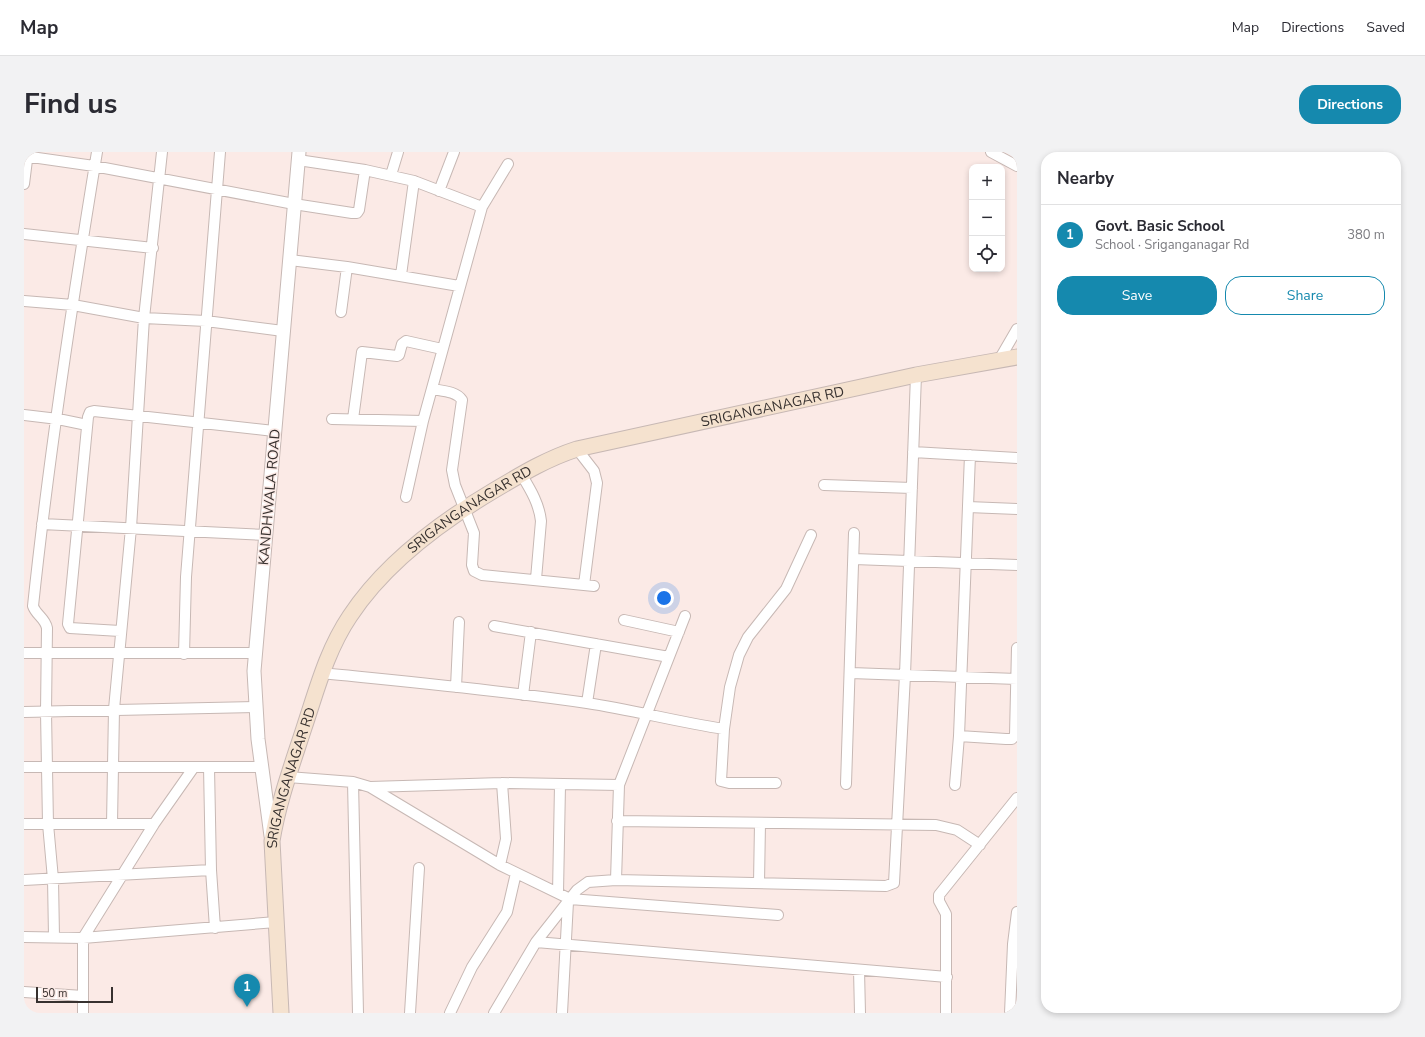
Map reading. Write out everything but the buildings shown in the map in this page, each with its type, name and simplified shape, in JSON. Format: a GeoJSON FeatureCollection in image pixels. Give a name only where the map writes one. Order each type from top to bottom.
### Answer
{"type":"FeatureCollection","features":[{"type":"Feature","properties":{"kind":"main road","name":"SRIGANGANAGAR RD"},"geometry":{"type":"LineString","coordinates":[[281,1013],[272,841],[288,777],[322,673],[336,640],[350,616],[377,581],[445,521],[522,474],[556,456],[577,449],[916,375],[1017,357]]}},
{"type":"Feature","properties":{"kind":"street"},"geometry":{"type":"LineString","coordinates":[[54,937],[53,879],[48,824],[45,621],[34,611],[33,606],[42,524],[58,419],[72,305],[97,152]]}},
{"type":"Feature","properties":{"kind":"street"},"geometry":{"type":"LineString","coordinates":[[112,824],[114,709],[118,654],[131,528],[144,318],[153,248],[162,152]]}},
{"type":"Feature","properties":{"kind":"street"},"geometry":{"type":"LineString","coordinates":[[184,654],[186,577],[197,422],[218,190],[220,152]]}},
{"type":"Feature","properties":{"kind":"street"},"geometry":{"type":"LineString","coordinates":[[391,175],[398,152]]}},
{"type":"Feature","properties":{"kind":"street"},"geometry":{"type":"LineString","coordinates":[[439,191],[454,152]]}},
{"type":"Feature","properties":{"kind":"street"},"geometry":{"type":"LineString","coordinates":[[991,152],[1017,166]]}},
{"type":"Feature","properties":{"kind":"street"},"geometry":{"type":"LineString","coordinates":[[24,184],[27,155],[94,166],[160,180],[294,204],[357,213],[360,206],[365,170]]}},
{"type":"Feature","properties":{"kind":"street"},"geometry":{"type":"LineString","coordinates":[[298,156],[414,181],[482,207]]}},
{"type":"Feature","properties":{"kind":"street","name":"KANDHWALA ROAD"},"geometry":{"type":"LineString","coordinates":[[272,841],[261,767],[255,707],[255,653],[298,156]]}},
{"type":"Feature","properties":{"kind":"street"},"geometry":{"type":"LineString","coordinates":[[406,497],[422,421],[482,207],[508,164]]}},
{"type":"Feature","properties":{"kind":"street"},"geometry":{"type":"LineString","coordinates":[[401,275],[414,181]]}},
{"type":"Feature","properties":{"kind":"street"},"geometry":{"type":"LineString","coordinates":[[24,234],[82,242],[153,248]]}},
{"type":"Feature","properties":{"kind":"street"},"geometry":{"type":"LineString","coordinates":[[290,260],[401,275],[459,286]]}},
{"type":"Feature","properties":{"kind":"street"},"geometry":{"type":"LineString","coordinates":[[342,312],[347,267]]}},
{"type":"Feature","properties":{"kind":"street"},"geometry":{"type":"LineString","coordinates":[[24,301],[72,305],[144,318],[206,321],[283,331]]}},
{"type":"Feature","properties":{"kind":"street"},"geometry":{"type":"LineString","coordinates":[[999,360],[1017,329]]}},
{"type":"Feature","properties":{"kind":"street"},"geometry":{"type":"LineString","coordinates":[[353,419],[362,352],[397,356],[399,355],[402,344],[406,341],[442,349]]}},
{"type":"Feature","properties":{"kind":"street"},"geometry":{"type":"LineString","coordinates":[[494,1013],[536,942],[582,885],[588,882],[616,880],[890,885],[894,883],[906,675],[916,375]]}},
{"type":"Feature","properties":{"kind":"street"},"geometry":{"type":"LineString","coordinates":[[432,389],[453,393],[459,396],[462,400],[452,470],[455,486],[474,533],[472,565],[474,571],[482,575],[536,579],[589,586],[597,483],[594,471],[577,449]]}},
{"type":"Feature","properties":{"kind":"street"},"geometry":{"type":"LineString","coordinates":[[120,631],[70,628],[68,624],[76,526],[87,425],[90,412],[94,411],[274,431]]}},
{"type":"Feature","properties":{"kind":"street"},"geometry":{"type":"LineString","coordinates":[[24,415],[58,419],[87,425]]}},
{"type":"Feature","properties":{"kind":"street"},"geometry":{"type":"LineString","coordinates":[[332,419],[422,421]]}},
{"type":"Feature","properties":{"kind":"street"},"geometry":{"type":"LineString","coordinates":[[913,452],[1017,458]]}},
{"type":"Feature","properties":{"kind":"street"},"geometry":{"type":"LineString","coordinates":[[955,785],[959,736],[970,455]]}},
{"type":"Feature","properties":{"kind":"street"},"geometry":{"type":"LineString","coordinates":[[522,474],[540,512],[536,579]]}},
{"type":"Feature","properties":{"kind":"street"},"geometry":{"type":"LineString","coordinates":[[824,485],[912,488]]}},
{"type":"Feature","properties":{"kind":"street"},"geometry":{"type":"LineString","coordinates":[[968,508],[1017,509]]}},
{"type":"Feature","properties":{"kind":"street"},"geometry":{"type":"LineString","coordinates":[[42,524],[190,530],[266,535]]}},
{"type":"Feature","properties":{"kind":"street"},"geometry":{"type":"LineString","coordinates":[[846,784],[851,674],[854,533]]}},
{"type":"Feature","properties":{"kind":"street"},"geometry":{"type":"LineString","coordinates":[[776,783],[729,783],[721,781],[724,729],[730,687],[741,650],[748,637],[786,588],[812,535]]}},
{"type":"Feature","properties":{"kind":"street"},"geometry":{"type":"LineString","coordinates":[[854,559],[1017,565]]}},
{"type":"Feature","properties":{"kind":"street"},"geometry":{"type":"LineString","coordinates":[[616,880],[618,784],[685,616]]}},
{"type":"Feature","properties":{"kind":"street"},"geometry":{"type":"LineString","coordinates":[[624,620],[679,632]]}},
{"type":"Feature","properties":{"kind":"street"},"geometry":{"type":"LineString","coordinates":[[456,687],[460,622]]}},
{"type":"Feature","properties":{"kind":"street"},"geometry":{"type":"LineString","coordinates":[[494,626],[669,656]]}},
{"type":"Feature","properties":{"kind":"street"},"geometry":{"type":"LineString","coordinates":[[523,695],[531,632]]}},
{"type":"Feature","properties":{"kind":"street"},"geometry":{"type":"LineString","coordinates":[[587,703],[596,644]]}},
{"type":"Feature","properties":{"kind":"street"},"geometry":{"type":"LineString","coordinates":[[959,736],[1012,739],[1015,735],[1017,648]]}},
{"type":"Feature","properties":{"kind":"street"},"geometry":{"type":"LineString","coordinates":[[24,654],[255,653]]}},
{"type":"Feature","properties":{"kind":"street"},"geometry":{"type":"LineString","coordinates":[[322,673],[587,703],[646,713],[682,723],[724,729]]}},
{"type":"Feature","properties":{"kind":"street"},"geometry":{"type":"LineString","coordinates":[[851,674],[1017,679]]}},
{"type":"Feature","properties":{"kind":"street"},"geometry":{"type":"LineString","coordinates":[[24,712],[255,707]]}},
{"type":"Feature","properties":{"kind":"street"},"geometry":{"type":"LineString","coordinates":[[24,767],[261,767]]}},
{"type":"Feature","properties":{"kind":"street"},"geometry":{"type":"LineString","coordinates":[[83,1013],[83,938],[154,824],[194,767]]}},
{"type":"Feature","properties":{"kind":"street"},"geometry":{"type":"LineString","coordinates":[[209,767],[211,870],[216,928]]}},
{"type":"Feature","properties":{"kind":"street"},"geometry":{"type":"LineString","coordinates":[[288,777],[353,782],[370,787],[500,865],[558,893],[569,900],[778,915]]}},
{"type":"Feature","properties":{"kind":"street"},"geometry":{"type":"LineString","coordinates":[[353,782],[358,1013]]}},
{"type":"Feature","properties":{"kind":"street"},"geometry":{"type":"LineString","coordinates":[[370,787],[502,783],[560,785],[618,784]]}},
{"type":"Feature","properties":{"kind":"street"},"geometry":{"type":"LineString","coordinates":[[500,865],[506,839],[502,783]]}},
{"type":"Feature","properties":{"kind":"street"},"geometry":{"type":"LineString","coordinates":[[558,893],[560,785]]}},
{"type":"Feature","properties":{"kind":"street"},"geometry":{"type":"LineString","coordinates":[[946,1013],[946,914],[938,898],[1017,798]]}},
{"type":"Feature","properties":{"kind":"street"},"geometry":{"type":"LineString","coordinates":[[617,821],[936,825],[951,827],[980,845]]}},
{"type":"Feature","properties":{"kind":"street"},"geometry":{"type":"LineString","coordinates":[[759,883],[760,823]]}},
{"type":"Feature","properties":{"kind":"street"},"geometry":{"type":"LineString","coordinates":[[24,824],[154,824]]}},
{"type":"Feature","properties":{"kind":"street"},"geometry":{"type":"LineString","coordinates":[[410,1013],[419,868]]}},
{"type":"Feature","properties":{"kind":"street"},"geometry":{"type":"LineString","coordinates":[[24,880],[122,876],[211,870]]}},
{"type":"Feature","properties":{"kind":"street"},"geometry":{"type":"LineString","coordinates":[[450,1013],[472,967],[507,912],[516,873]]}},
{"type":"Feature","properties":{"kind":"street"},"geometry":{"type":"LineString","coordinates":[[562,1013],[569,900]]}},
{"type":"Feature","properties":{"kind":"street"},"geometry":{"type":"LineString","coordinates":[[1010,1013],[1013,944],[1017,912]]}},
{"type":"Feature","properties":{"kind":"street"},"geometry":{"type":"LineString","coordinates":[[24,937],[83,938],[276,922]]}},
{"type":"Feature","properties":{"kind":"street"},"geometry":{"type":"LineString","coordinates":[[536,942],[566,946],[947,977]]}},
{"type":"Feature","properties":{"kind":"street"},"geometry":{"type":"LineString","coordinates":[[860,970],[860,1013]]}},
{"type":"Feature","properties":{"kind":"street"},"geometry":{"type":"LineString","coordinates":[[24,993],[83,996]]}},
{"type":"Feature","properties":{"kind":"place","name":"Govt. Basic School"},"geometry":{"type":"Point","coordinates":[247,1007]}}]}
